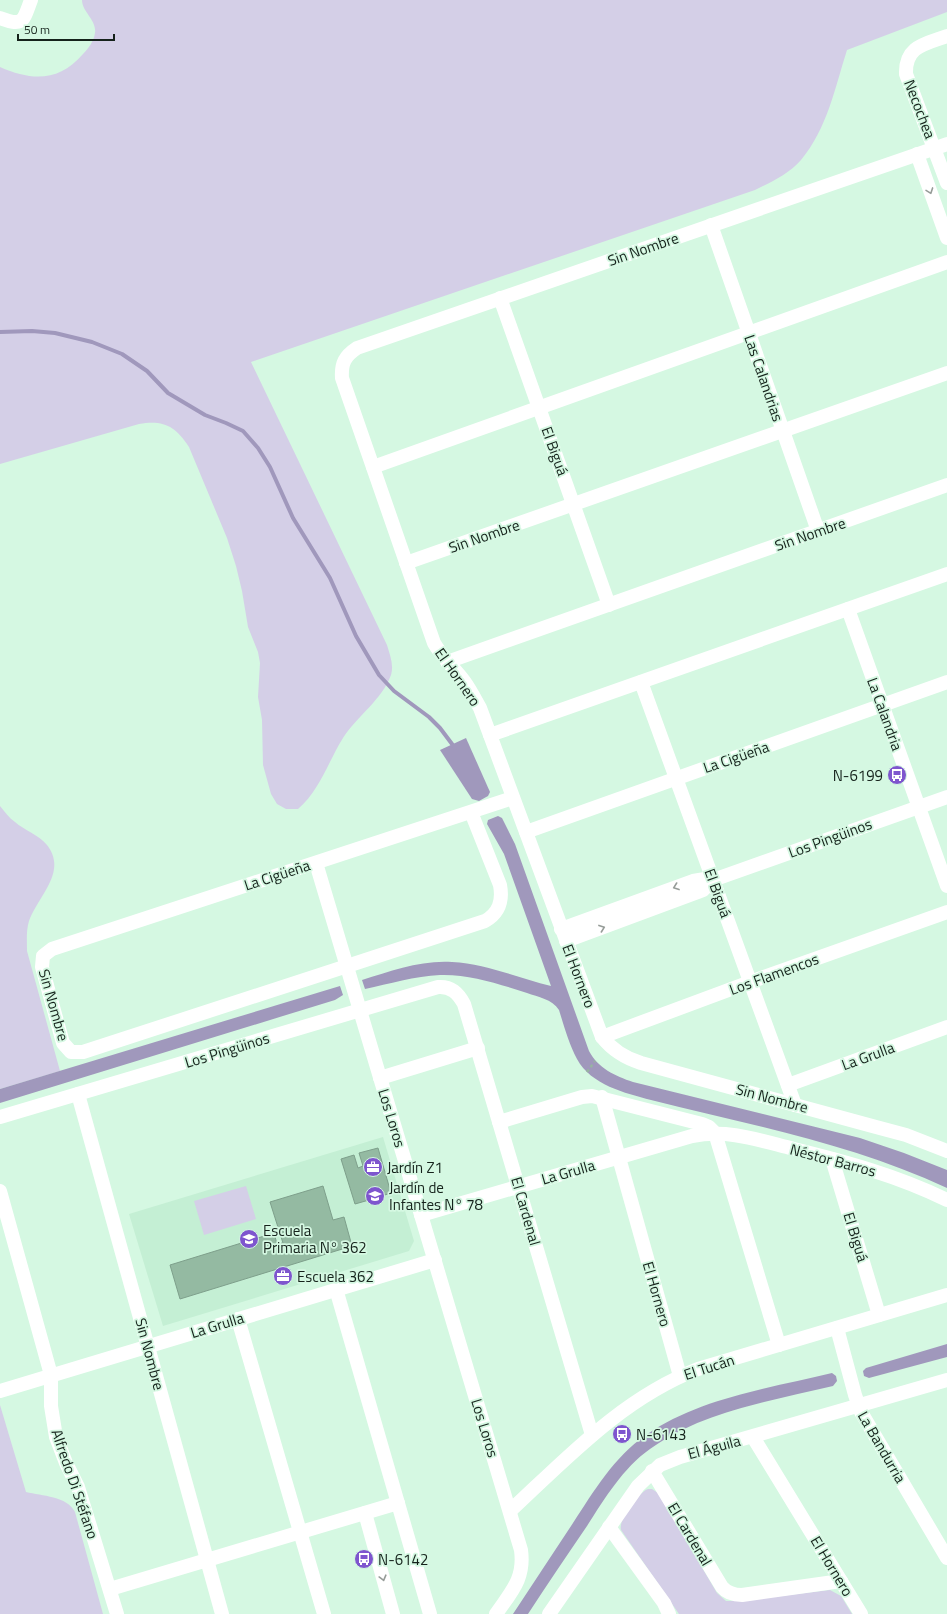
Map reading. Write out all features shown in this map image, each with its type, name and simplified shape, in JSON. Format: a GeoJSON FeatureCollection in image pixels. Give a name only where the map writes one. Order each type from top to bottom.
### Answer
{"type":"FeatureCollection","features":[{"type":"Feature","properties":{"kind":"street"},"geometry":{"type":"LineString","coordinates":[[0,18],[14,23],[20,22],[25,17],[31,0]]}},
{"type":"Feature","properties":{"kind":"street","name":"Necochea"},"geometry":{"type":"LineString","coordinates":[[947,36],[914,50],[908,57],[906,65],[906,74],[941,146],[947,183]]}},
{"type":"Feature","properties":{"kind":"street","name":"Sin Nombre"},"geometry":{"type":"LineString","coordinates":[[344,359],[349,353],[357,348],[941,146]]}},
{"type":"Feature","properties":{"kind":"street","name":"Necochea"},"geometry":{"type":"LineString","coordinates":[[917,154],[947,238]]}},
{"type":"Feature","properties":{"kind":"street","name":"Las Calandrias"},"geometry":{"type":"LineString","coordinates":[[711,225],[818,531]]}},
{"type":"Feature","properties":{"kind":"street"},"geometry":{"type":"LineString","coordinates":[[373,468],[947,262]]}},
{"type":"Feature","properties":{"kind":"street","name":"El Biguá"},"geometry":{"type":"LineString","coordinates":[[500,298],[609,604]]}},
{"type":"Feature","properties":{"kind":"street","name":"El Hornero"},"geometry":{"type":"LineString","coordinates":[[344,359],[341,369],[342,378],[434,643],[447,662],[463,679],[473,693],[480,708],[602,1037]]}},
{"type":"Feature","properties":{"kind":"street","name":"Sin Nombre"},"geometry":{"type":"LineString","coordinates":[[406,563],[947,373]]}},
{"type":"Feature","properties":{"kind":"street","name":"Sin Nombre"},"geometry":{"type":"LineString","coordinates":[[447,662],[947,485]]}},
{"type":"Feature","properties":{"kind":"street"},"geometry":{"type":"LineString","coordinates":[[490,735],[947,574]]}},
{"type":"Feature","properties":{"kind":"street","name":"La Calandria"},"geometry":{"type":"LineString","coordinates":[[848,609],[947,886]]}},
{"type":"Feature","properties":{"kind":"street","name":"El Biguá"},"geometry":{"type":"LineString","coordinates":[[641,682],[795,1105]]}},
{"type":"Feature","properties":{"kind":"street","name":"La Cigüeña"},"geometry":{"type":"LineString","coordinates":[[526,832],[947,682]]}},
{"type":"Feature","properties":{"kind":"street","name":"Los Pingüinos"},"geometry":{"type":"LineString","coordinates":[[563,935],[698,892],[703,890],[713,880],[947,797]]}},
{"type":"Feature","properties":{"kind":"street","name":"La Cigüeña"},"geometry":{"type":"LineString","coordinates":[[43,956],[52,948],[513,798]]}},
{"type":"Feature","properties":{"kind":"street"},"geometry":{"type":"LineString","coordinates":[[346,966],[485,921],[496,913],[501,899],[500,885],[471,812]]}},
{"type":"Feature","properties":{"kind":"street","name":"Los Loros"},"geometry":{"type":"LineString","coordinates":[[316,863],[510,1511]]}},
{"type":"Feature","properties":{"kind":"street","name":"Los Flamencos"},"geometry":{"type":"LineString","coordinates":[[602,1037],[750,982],[947,912]]}},
{"type":"Feature","properties":{"kind":"street","name":"Sin Nombre"},"geometry":{"type":"LineString","coordinates":[[43,956],[42,967],[63,1043],[71,1052],[82,1052],[346,966]]}},
{"type":"Feature","properties":{"kind":"street","name":"Los Pingüinos"},"geometry":{"type":"LineString","coordinates":[[0,1117],[438,987],[453,990]]}},
{"type":"Feature","properties":{"kind":"street","name":"El Cardenal"},"geometry":{"type":"LineString","coordinates":[[453,990],[458,994],[464,1004],[478,1048],[592,1435]]}},
{"type":"Feature","properties":{"kind":"street","name":"La Grulla"},"geometry":{"type":"LineString","coordinates":[[788,1085],[947,1027]]}},
{"type":"Feature","properties":{"kind":"street","name":"Sin Nombre"},"geometry":{"type":"LineString","coordinates":[[602,1037],[618,1054],[629,1059],[906,1135],[947,1151]]}},
{"type":"Feature","properties":{"kind":"street"},"geometry":{"type":"LineString","coordinates":[[380,1078],[478,1048]]}},
{"type":"Feature","properties":{"kind":"street","name":"Sin Nombre"},"geometry":{"type":"LineString","coordinates":[[78,1094],[222,1614]]}},
{"type":"Feature","properties":{"kind":"street"},"geometry":{"type":"LineString","coordinates":[[499,1122],[582,1097],[592,1096],[602,1097],[709,1127],[715,1133],[779,1345]]}},
{"type":"Feature","properties":{"kind":"street","name":"El Hornero"},"geometry":{"type":"LineString","coordinates":[[602,1097],[680,1376]]}},
{"type":"Feature","properties":{"kind":"street","name":"La Grulla"},"geometry":{"type":"LineString","coordinates":[[421,1215],[692,1136],[715,1133]]}},
{"type":"Feature","properties":{"kind":"street","name":"Néstor Barros"},"geometry":{"type":"LineString","coordinates":[[715,1133],[740,1136],[832,1158],[880,1172],[947,1200]]}},
{"type":"Feature","properties":{"kind":"street","name":"El Biguá"},"geometry":{"type":"LineString","coordinates":[[832,1158],[879,1315]]}},
{"type":"Feature","properties":{"kind":"street","name":"Alfredo Di Stéfano"},"geometry":{"type":"LineString","coordinates":[[0,1191],[51,1375],[52,1406],[56,1437],[66,1463],[78,1487],[117,1614]]}},
{"type":"Feature","properties":{"kind":"street","name":"La Grulla"},"geometry":{"type":"LineString","coordinates":[[0,1390],[435,1260]]}},
{"type":"Feature","properties":{"kind":"street"},"geometry":{"type":"LineString","coordinates":[[336,1289],[430,1614]]}},
{"type":"Feature","properties":{"kind":"street","name":"El Tucán"},"geometry":{"type":"LineString","coordinates":[[510,1511],[592,1435],[640,1398],[680,1376],[704,1367],[947,1296]]}},
{"type":"Feature","properties":{"kind":"street"},"geometry":{"type":"LineString","coordinates":[[238,1319],[324,1614]]}},
{"type":"Feature","properties":{"kind":"street","name":"La Bandurria"},"geometry":{"type":"LineString","coordinates":[[837,1328],[859,1406],[865,1420],[947,1558]]}},
{"type":"Feature","properties":{"kind":"street","name":"El Águila"},"geometry":{"type":"LineString","coordinates":[[549,1614],[638,1486],[652,1471],[669,1460],[947,1380]]}},
{"type":"Feature","properties":{"kind":"street","name":"El Hornero"},"geometry":{"type":"LineString","coordinates":[[753,1437],[861,1614]]}},
{"type":"Feature","properties":{"kind":"street","name":"El Cardenal"},"geometry":{"type":"LineString","coordinates":[[652,1471],[722,1587],[730,1594],[742,1595],[841,1581]]}},
{"type":"Feature","properties":{"kind":"street"},"geometry":{"type":"LineString","coordinates":[[110,1589],[398,1503]]}},
{"type":"Feature","properties":{"kind":"street"},"geometry":{"type":"LineString","coordinates":[[496,1614],[513,1590],[522,1570],[521,1550],[510,1511]]}},
{"type":"Feature","properties":{"kind":"street"},"geometry":{"type":"LineString","coordinates":[[365,1513],[393,1614]]}},
{"type":"Feature","properties":{"kind":"street"},"geometry":{"type":"LineString","coordinates":[[609,1527],[664,1603],[669,1614]]}},
{"type":"Feature","properties":{"kind":"path"},"geometry":{"type":"LineString","coordinates":[[587,1072],[595,1062]]}},
{"type":"Feature","properties":{"kind":"shaded area"},"geometry":{"type":"Polygon","coordinates":[[[82,0],[947,0],[947,12],[847,50],[824,122],[810,148],[796,165],[780,177],[767,184],[755,190],[251,362],[387,645],[392,664],[391,675],[387,684],[376,700],[355,722],[343,738],[318,785],[298,809],[286,809],[277,804],[271,794],[263,765],[262,720],[258,697],[260,663],[258,652],[248,627],[236,566],[227,538],[189,447],[184,440],[174,429],[168,426],[155,423],[139,424],[0,464],[0,67],[23,75],[44,76],[55,74],[74,63],[89,47],[95,33],[94,24],[84,8],[82,0]]]}},
{"type":"Feature","properties":{"kind":"shaded area"},"geometry":{"type":"Polygon","coordinates":[[[466,738],[490,792],[488,796],[479,801],[472,799],[440,750],[466,738]]]}},
{"type":"Feature","properties":{"kind":"shaded area"},"geometry":{"type":"Polygon","coordinates":[[[0,806],[7,815],[23,828],[44,841],[53,855],[53,874],[29,921],[27,932],[27,951],[60,1071],[0,1089],[0,806]]]}},
{"type":"Feature","properties":{"kind":"shaded area"},"geometry":{"type":"Polygon","coordinates":[[[498,816],[502,818],[515,844],[589,1051],[602,1067],[633,1082],[860,1138],[904,1153],[947,1170],[947,1188],[875,1159],[838,1147],[764,1127],[651,1100],[610,1087],[600,1082],[583,1068],[577,1059],[567,1035],[559,1010],[553,1003],[540,997],[484,980],[451,975],[402,980],[365,989],[362,980],[418,964],[440,962],[478,965],[551,986],[504,854],[487,824],[488,820],[498,816]]]}},
{"type":"Feature","properties":{"kind":"shaded area"},"geometry":{"type":"Polygon","coordinates":[[[340,986],[343,995],[335,1000],[0,1103],[0,1089],[340,986]]]}},
{"type":"Feature","properties":{"kind":"shaded area","name":"Escuela Primaria N° 362"},"geometry":{"type":"Polygon","coordinates":[[[383,1137],[414,1241],[409,1251],[163,1326],[129,1214],[383,1137]]]}},
{"type":"Feature","properties":{"kind":"shaded area"},"geometry":{"type":"Polygon","coordinates":[[[246,1186],[256,1219],[204,1235],[194,1201],[246,1186]]]}},
{"type":"Feature","properties":{"kind":"shaded area"},"geometry":{"type":"Polygon","coordinates":[[[947,1344],[947,1357],[869,1378],[864,1376],[863,1371],[866,1368],[947,1344]]]}},
{"type":"Feature","properties":{"kind":"shaded area"},"geometry":{"type":"Polygon","coordinates":[[[832,1373],[836,1376],[837,1381],[833,1386],[715,1416],[692,1425],[650,1449],[631,1465],[615,1484],[528,1614],[513,1614],[605,1475],[624,1454],[646,1435],[667,1422],[712,1403],[760,1389],[832,1373]]]}},
{"type":"Feature","properties":{"kind":"shaded area"},"geometry":{"type":"Polygon","coordinates":[[[0,1405],[26,1492],[60,1500],[71,1507],[75,1512],[103,1614],[0,1614],[0,1405]]]}},
{"type":"Feature","properties":{"kind":"shaded area"},"geometry":{"type":"Polygon","coordinates":[[[648,1489],[652,1489],[658,1493],[717,1593],[726,1601],[738,1601],[830,1590],[841,1596],[852,1614],[679,1614],[621,1530],[623,1520],[630,1507],[639,1496],[648,1489]]]}},
{"type":"Feature","properties":{"kind":"building"},"geometry":{"type":"Polygon","coordinates":[[[378,1148],[391,1193],[372,1199],[371,1193],[367,1194],[369,1200],[355,1204],[341,1159],[354,1155],[358,1168],[363,1166],[359,1153],[378,1148]]]}},
{"type":"Feature","properties":{"kind":"building"},"geometry":{"type":"Polygon","coordinates":[[[323,1186],[333,1220],[344,1217],[352,1246],[180,1299],[170,1265],[274,1233],[277,1244],[283,1243],[270,1202],[323,1186]]]}},
{"type":"Feature","properties":{"kind":"waterway"},"geometry":{"type":"LineString","coordinates":[[0,332],[32,331],[55,333],[92,342],[122,354],[147,371],[168,393],[205,415],[243,431],[258,448],[270,467],[293,518],[330,578],[356,636],[379,675],[394,691],[429,717],[440,728],[455,748]]}},
{"type":"Feature","properties":{"kind":"place","name":"N-6199"},"geometry":{"type":"Point","coordinates":[897,775]}},
{"type":"Feature","properties":{"kind":"place","name":"Jardín Z1"},"geometry":{"type":"Point","coordinates":[373,1167]}},
{"type":"Feature","properties":{"kind":"place","name":"Jardín de Infantes N° 78"},"geometry":{"type":"Point","coordinates":[375,1196]}},
{"type":"Feature","properties":{"kind":"place","name":"Escuela Primaria N° 362"},"geometry":{"type":"Point","coordinates":[249,1239]}},
{"type":"Feature","properties":{"kind":"place","name":"Escuela 362"},"geometry":{"type":"Point","coordinates":[283,1276]}},
{"type":"Feature","properties":{"kind":"place","name":"N-6143"},"geometry":{"type":"Point","coordinates":[622,1434]}},
{"type":"Feature","properties":{"kind":"place","name":"N-6142"},"geometry":{"type":"Point","coordinates":[364,1559]}}]}
